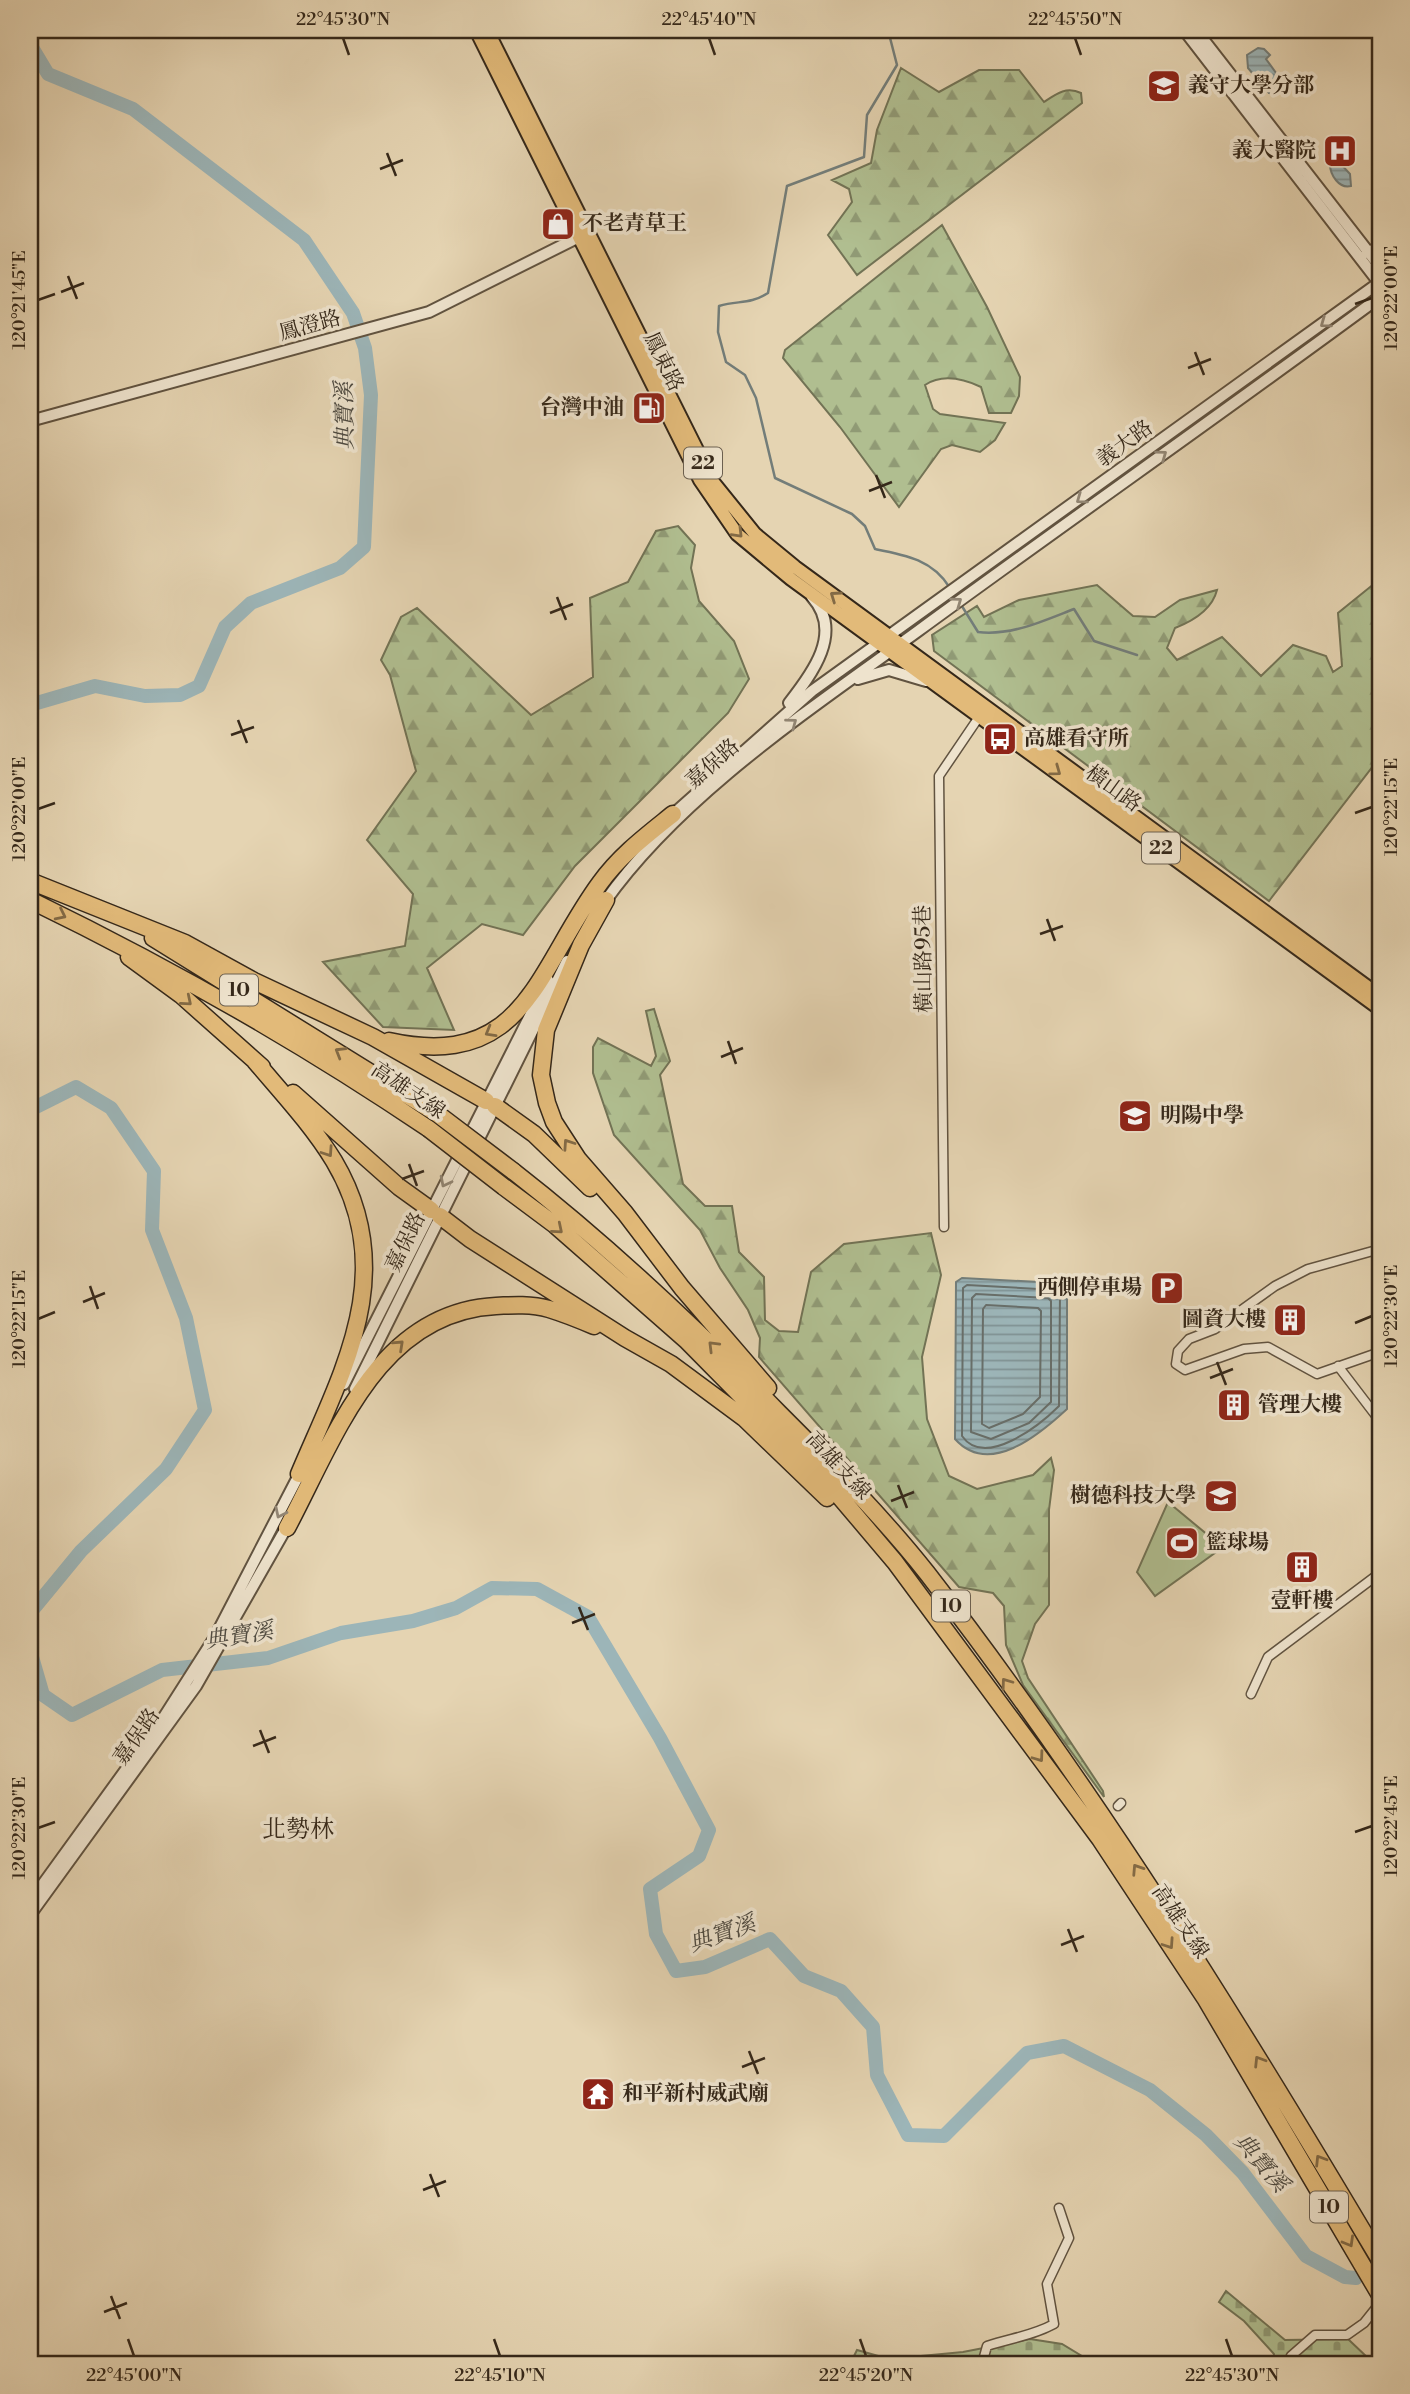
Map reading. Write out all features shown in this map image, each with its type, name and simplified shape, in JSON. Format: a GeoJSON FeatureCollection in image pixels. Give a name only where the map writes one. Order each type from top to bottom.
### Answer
{"type":"FeatureCollection","features":[{"type":"Feature","properties":{"kind":"highway"},"geometry":{"type":"LineString","coordinates":[[373,1037],[421,1048],[442,1048],[475,1040],[505,1023],[525,1005],[562,939],[601,880],[627,851],[673,814]]}},
{"type":"Feature","properties":{"kind":"highway"},"geometry":{"type":"LineString","coordinates":[[30,881],[175,938],[265,986],[373,1037],[513,1116],[581,1178],[671,1273]]}},
{"type":"Feature","properties":{"kind":"highway","name":"高雄支線"},"geometry":{"type":"LineString","coordinates":[[30,881],[147,935],[439,1115],[565,1211],[697,1330],[869,1507],[925,1571],[1112,1829],[1295,2119],[1380,2260]]}},
{"type":"Feature","properties":{"kind":"highway","name":"高雄支線"},"geometry":{"type":"LineString","coordinates":[[30,900],[143,955],[377,1094],[429,1129],[555,1225],[686,1340],[834,1490],[895,1562],[1100,1839],[1205,1998],[1380,2295]]}},
{"type":"Feature","properties":{"kind":"highway"},"geometry":{"type":"LineString","coordinates":[[606,900],[581,945],[546,1030],[541,1076],[547,1103],[565,1141],[671,1273],[869,1507]]}},
{"type":"Feature","properties":{"kind":"highway"},"geometry":{"type":"LineString","coordinates":[[93,930],[181,995],[435,1213],[625,1338],[671,1364],[744,1418],[895,1562]]}},
{"type":"Feature","properties":{"kind":"highway"},"geometry":{"type":"LineString","coordinates":[[255,1061],[304,1118],[335,1163],[356,1215],[364,1263],[360,1320],[352,1346],[299,1474]]}},
{"type":"Feature","properties":{"kind":"highway"},"geometry":{"type":"LineString","coordinates":[[287,1528],[366,1384],[384,1360],[419,1328],[460,1311],[508,1305],[548,1309],[625,1338]]}},
{"type":"Feature","properties":{"kind":"main road","name":"鳳東路"},"geometry":{"type":"LineString","coordinates":[[476,30],[583,234],[718,508],[737,534],[791,579],[885,647]]}},
{"type":"Feature","properties":{"kind":"main road","name":"鳳東路"},"geometry":{"type":"LineString","coordinates":[[487,30],[583,234]]}},
{"type":"Feature","properties":{"kind":"main road","name":"鳳東路"},"geometry":{"type":"LineString","coordinates":[[679,427],[713,482],[755,534],[796,567],[897,639]]}},
{"type":"Feature","properties":{"kind":"main road","name":"橫山路"},"geometry":{"type":"LineString","coordinates":[[897,639],[983,710],[1380,1009]]}},
{"type":"Feature","properties":{"kind":"main road","name":"橫山路"},"geometry":{"type":"LineString","coordinates":[[885,647],[940,689],[983,710],[1380,996]]}},
{"type":"Feature","properties":{"kind":"street","name":"義大路"},"geometry":{"type":"LineString","coordinates":[[1184,30],[1364,255],[1380,267]]}},
{"type":"Feature","properties":{"kind":"street","name":"義大路"},"geometry":{"type":"LineString","coordinates":[[885,647],[1380,283],[1364,255],[1196,30]]}},
{"type":"Feature","properties":{"kind":"street","name":"鳳澄路"},"geometry":{"type":"LineString","coordinates":[[30,421],[383,327],[456,300],[583,234]]}},
{"type":"Feature","properties":{"kind":"street"},"geometry":{"type":"LineString","coordinates":[[1364,255],[1380,243]]}},
{"type":"Feature","properties":{"kind":"street","name":"義大路"},"geometry":{"type":"LineString","coordinates":[[1008,558],[1380,297]]}},
{"type":"Feature","properties":{"kind":"street"},"geometry":{"type":"LineString","coordinates":[[776,720],[817,665],[825,639],[819,607],[791,579]]}},
{"type":"Feature","properties":{"kind":"street","name":"嘉保路"},"geometry":{"type":"LineString","coordinates":[[219,1638],[299,1474],[491,1104],[560,975],[606,900],[677,820],[885,647]]}},
{"type":"Feature","properties":{"kind":"street","name":"嘉保路"},"geometry":{"type":"LineString","coordinates":[[491,1104],[538,997],[589,910],[620,870],[673,814],[776,720],[885,647]]}},
{"type":"Feature","properties":{"kind":"street"},"geometry":{"type":"LineString","coordinates":[[834,692],[866,675],[889,670],[916,676],[940,689]]}},
{"type":"Feature","properties":{"kind":"street","name":"橫山路95巷"},"geometry":{"type":"LineString","coordinates":[[944,1227],[939,776],[983,710]]}},
{"type":"Feature","properties":{"kind":"street","name":"嘉保路"},"geometry":{"type":"LineString","coordinates":[[30,1915],[191,1684],[287,1528],[435,1213]]}},
{"type":"Feature","properties":{"kind":"street"},"geometry":{"type":"LineString","coordinates":[[1380,1249],[1308,1269],[1275,1286],[1215,1329],[1189,1339],[1178,1351],[1176,1364],[1185,1370],[1244,1349],[1268,1347],[1317,1374],[1380,1352]]}},
{"type":"Feature","properties":{"kind":"street"},"geometry":{"type":"LineString","coordinates":[[1338,1366],[1380,1421]]}},
{"type":"Feature","properties":{"kind":"street"},"geometry":{"type":"LineString","coordinates":[[1251,1694],[1268,1657],[1380,1573]]}},
{"type":"Feature","properties":{"kind":"street","name":"嘉保路"},"geometry":{"type":"LineString","coordinates":[[30,1902],[191,1684]]}},
{"type":"Feature","properties":{"kind":"street"},"geometry":{"type":"LineString","coordinates":[[982,2364],[988,2346],[1017,2337],[1030,2337],[1054,2324],[1047,2284],[1069,2238],[1059,2208]]}},
{"type":"Feature","properties":{"kind":"street"},"geometry":{"type":"LineString","coordinates":[[1288,2364],[1291,2356],[1315,2335],[1347,2334],[1364,2323],[1380,2303]]}},
{"type":"Feature","properties":{"kind":"green space"},"geometry":{"type":"Polygon","coordinates":[[[901,68],[939,92],[979,70],[1019,70],[1044,102],[1061,92],[1071,90],[1081,93],[1082,103],[857,275],[828,235],[852,202],[849,189],[832,180],[871,163],[877,130],[901,68]]]}},
{"type":"Feature","properties":{"kind":"green space"},"geometry":{"type":"Polygon","coordinates":[[[942,225],[987,307],[1020,377],[1019,396],[1011,413],[989,413],[981,387],[946,378],[925,385],[933,409],[940,414],[1005,423],[995,440],[980,452],[952,445],[941,449],[899,507],[840,427],[783,358],[785,350],[942,225]]]}},
{"type":"Feature","properties":{"kind":"green space"},"geometry":{"type":"Polygon","coordinates":[[[678,526],[695,545],[691,568],[699,601],[734,641],[749,679],[728,713],[575,866],[523,935],[482,924],[427,968],[454,1030],[383,1027],[323,962],[405,946],[413,894],[367,840],[416,771],[390,675],[381,660],[401,617],[417,608],[531,715],[593,677],[590,598],[628,582],[656,531],[678,526]]]}},
{"type":"Feature","properties":{"kind":"green space"},"geometry":{"type":"Polygon","coordinates":[[[1380,579],[1380,757],[1269,901],[934,651],[932,635],[977,606],[984,617],[1019,600],[1097,585],[1133,616],[1155,617],[1180,600],[1217,590],[1211,603],[1201,614],[1175,628],[1167,648],[1177,660],[1222,637],[1261,676],[1293,645],[1326,656],[1333,672],[1342,666],[1338,613],[1380,579]]]}},
{"type":"Feature","properties":{"kind":"green space"},"geometry":{"type":"Polygon","coordinates":[[[654,1009],[670,1061],[660,1075],[683,1184],[705,1206],[732,1206],[739,1252],[764,1277],[765,1320],[779,1331],[798,1332],[811,1272],[844,1244],[931,1233],[941,1275],[922,1357],[927,1419],[949,1476],[977,1489],[1033,1475],[1051,1458],[1054,1470],[1049,1510],[1049,1605],[1035,1624],[1022,1661],[1028,1678],[1103,1791],[1104,1797],[1023,1685],[1006,1645],[1004,1606],[993,1593],[959,1587],[759,1357],[760,1338],[748,1310],[720,1268],[700,1230],[614,1135],[593,1073],[593,1047],[598,1038],[651,1066],[656,1056],[646,1011],[654,1009]]]}},
{"type":"Feature","properties":{"kind":"green space","name":"籃球場"},"geometry":{"type":"Polygon","coordinates":[[[1168,1502],[1209,1536],[1219,1550],[1155,1596],[1137,1572],[1168,1502]]]}},
{"type":"Feature","properties":{"kind":"green space"},"geometry":{"type":"Polygon","coordinates":[[[1226,2291],[1285,2340],[1348,2339],[1369,2359],[1366,2364],[1272,2364],[1274,2354],[1244,2321],[1219,2302],[1226,2291]]]}},
{"type":"Feature","properties":{"kind":"green space"},"geometry":{"type":"Polygon","coordinates":[[[1030,2339],[1062,2344],[1095,2364],[850,2364],[857,2350],[889,2359],[963,2352],[1030,2339]]]}},
{"type":"Feature","properties":{"kind":"water"},"geometry":{"type":"Polygon","coordinates":[[[1258,48],[1264,49],[1270,55],[1266,59],[1279,77],[1284,75],[1288,81],[1282,92],[1269,93],[1248,68],[1247,55],[1258,48]]]}},
{"type":"Feature","properties":{"kind":"water"},"geometry":{"type":"Polygon","coordinates":[[[1338,161],[1350,174],[1351,186],[1339,183],[1333,177],[1330,164],[1338,161]]]}},
{"type":"Feature","properties":{"kind":"water"},"geometry":{"type":"Polygon","coordinates":[[[962,1278],[1059,1283],[1067,1287],[1067,1409],[1028,1440],[998,1453],[983,1454],[968,1450],[955,1439],[956,1282],[962,1278]]]}},
{"type":"Feature","properties":{"kind":"waterway"},"geometry":{"type":"LineString","coordinates":[[888,30],[897,65],[867,115],[864,157],[787,186],[768,293],[749,301],[719,306],[718,332],[726,362],[745,375],[756,398],[775,478],[852,514],[865,526],[875,549],[918,560],[935,571],[950,588]]}},
{"type":"Feature","properties":{"kind":"waterway","name":"典寶溪"},"geometry":{"type":"LineString","coordinates":[[30,44],[48,74],[133,109],[304,240],[353,313],[365,348],[371,395],[364,547],[340,568],[251,603],[225,627],[199,686],[180,695],[145,696],[95,686],[30,705]]}},
{"type":"Feature","properties":{"kind":"waterway"},"geometry":{"type":"LineString","coordinates":[[960,603],[978,632],[990,633],[1027,626],[1074,609],[1094,641],[1137,655]]}},
{"type":"Feature","properties":{"kind":"waterway","name":"典寶溪"},"geometry":{"type":"LineString","coordinates":[[30,1110],[76,1087],[111,1108],[154,1171],[152,1230],[186,1318],[205,1410],[166,1469],[81,1551],[30,1613]]}},
{"type":"Feature","properties":{"kind":"waterway","name":"典寶溪"},"geometry":{"type":"LineString","coordinates":[[30,1650],[43,1695],[72,1715],[162,1670],[268,1658],[341,1633],[413,1621],[456,1608],[492,1588],[537,1589],[588,1617],[660,1738],[709,1830],[699,1856],[650,1889],[656,1934],[676,1971],[705,1967],[770,1939],[804,1976],[841,1991],[873,2027],[877,2075],[908,2135],[944,2136],[1027,2053],[1064,2046],[1150,2090],[1206,2135],[1243,2173],[1306,2256],[1345,2277],[1356,2278]]}},
{"type":"Feature","properties":{"kind":"waterway","name":"典寶溪"},"geometry":{"type":"LineString","coordinates":[[1356,2278],[1363,2280]]}},
{"type":"Feature","properties":{"kind":"place","name":"義守大學分部"},"geometry":{"type":"Point","coordinates":[1164,86]}},
{"type":"Feature","properties":{"kind":"place","name":"義大醫院"},"geometry":{"type":"Point","coordinates":[1340,151]}},
{"type":"Feature","properties":{"kind":"place","name":"不老青草王"},"geometry":{"type":"Point","coordinates":[558,224]}},
{"type":"Feature","properties":{"kind":"place","name":"台灣中油"},"geometry":{"type":"Point","coordinates":[649,408]}},
{"type":"Feature","properties":{"kind":"place","name":"高雄看守所"},"geometry":{"type":"Point","coordinates":[1000,739]}},
{"type":"Feature","properties":{"kind":"place","name":"明陽中學"},"geometry":{"type":"Point","coordinates":[1135,1116]}},
{"type":"Feature","properties":{"kind":"place","name":"西側停車場"},"geometry":{"type":"Point","coordinates":[1167,1288]}},
{"type":"Feature","properties":{"kind":"place","name":"圖資大樓"},"geometry":{"type":"Point","coordinates":[1290,1320]}},
{"type":"Feature","properties":{"kind":"place","name":"管理大樓"},"geometry":{"type":"Point","coordinates":[1234,1405]}},
{"type":"Feature","properties":{"kind":"place","name":"樹德科技大學"},"geometry":{"type":"Point","coordinates":[1221,1496]}},
{"type":"Feature","properties":{"kind":"place","name":"籃球場"},"geometry":{"type":"Point","coordinates":[1182,1543]}},
{"type":"Feature","properties":{"kind":"place","name":"壹軒樓"},"geometry":{"type":"Point","coordinates":[1302,1567]}},
{"type":"Feature","properties":{"kind":"place","name":"和平新村威武廟"},"geometry":{"type":"Point","coordinates":[598,2094]}},
{"type":"Feature","properties":{"kind":"district","name":"北勢林"},"geometry":{"type":"Point","coordinates":[298,1830]}}]}
